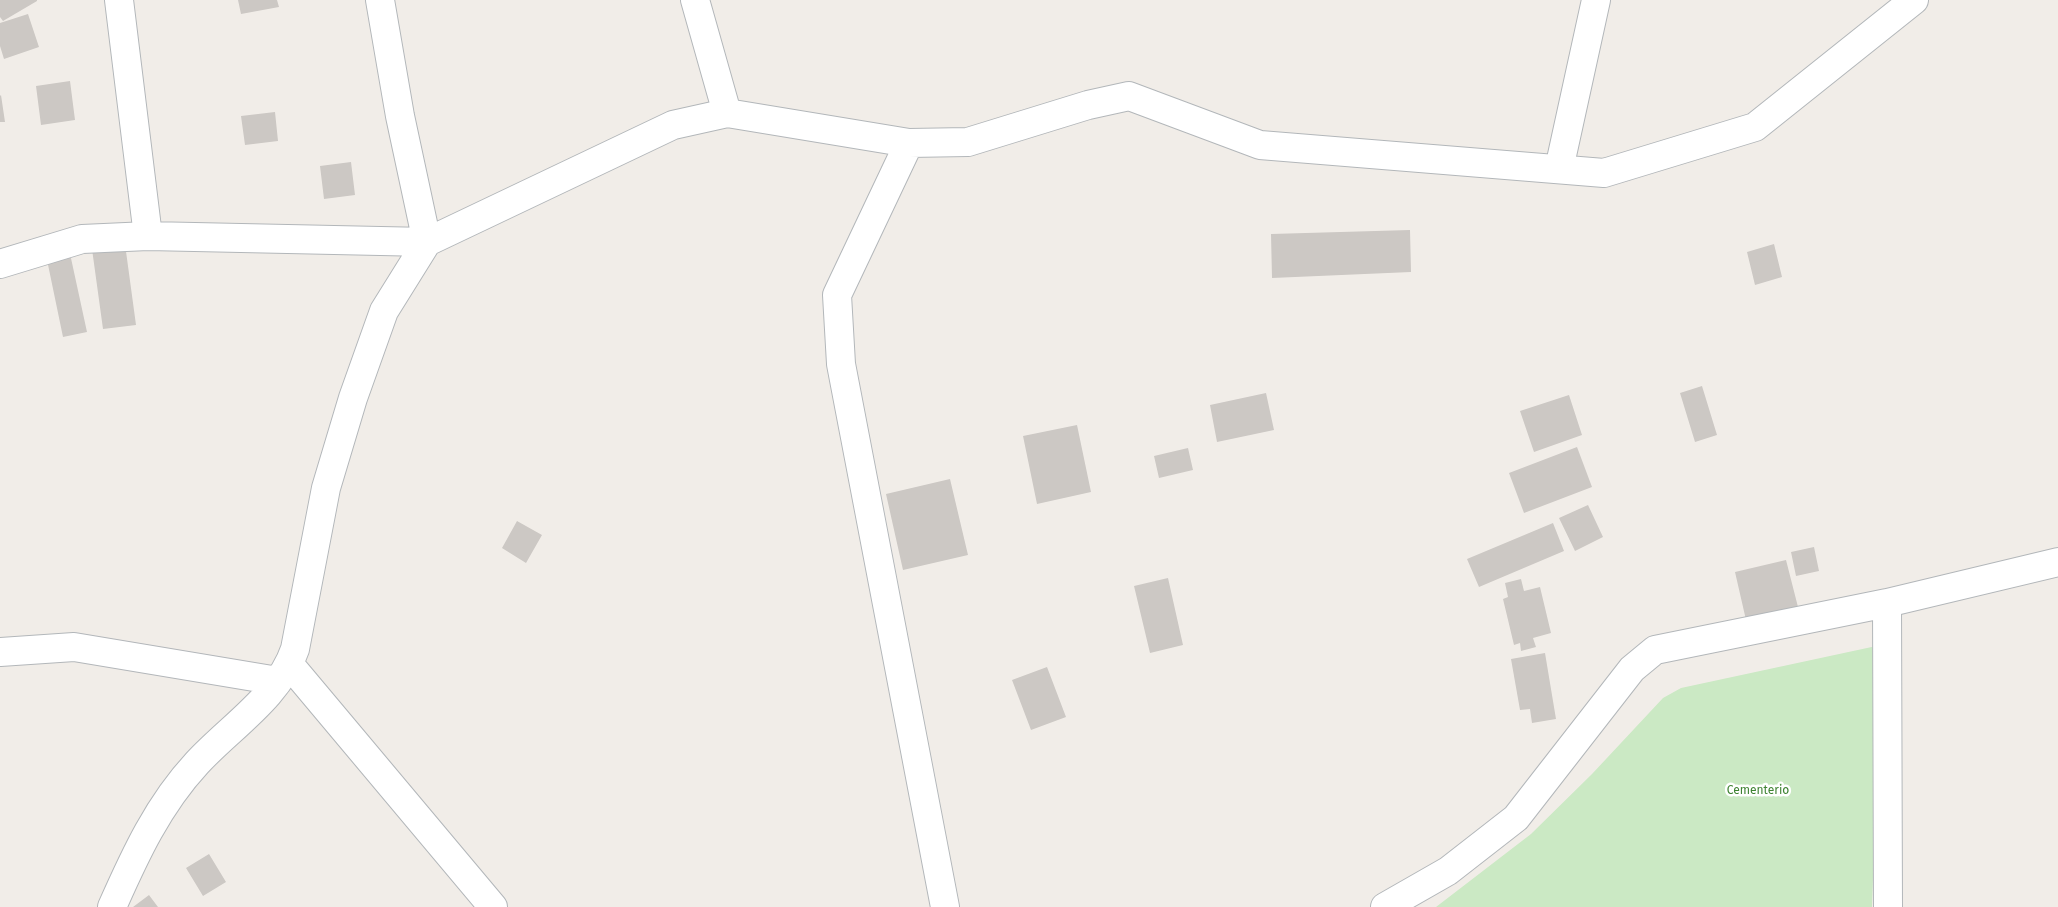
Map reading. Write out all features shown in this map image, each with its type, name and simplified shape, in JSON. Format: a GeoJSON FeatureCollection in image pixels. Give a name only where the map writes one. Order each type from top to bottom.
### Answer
{"type":"FeatureCollection","features":[{"type":"Feature","properties":{"kind":"street"},"geometry":{"type":"LineString","coordinates":[[119,0],[148,236]]}},
{"type":"Feature","properties":{"kind":"street"},"geometry":{"type":"LineString","coordinates":[[112,907],[152,822],[174,791],[197,763],[260,702],[284,673],[295,649],[326,488],[353,398],[384,311],[427,242],[400,116],[380,0]]}},
{"type":"Feature","properties":{"kind":"street"},"geometry":{"type":"LineString","coordinates":[[696,0],[727,113]]}},
{"type":"Feature","properties":{"kind":"street"},"geometry":{"type":"LineString","coordinates":[[1559,169],[1596,0]]}},
{"type":"Feature","properties":{"kind":"street"},"geometry":{"type":"LineString","coordinates":[[0,264],[82,239],[148,236],[427,242],[673,125],[727,113],[909,143],[968,142],[1088,105],[1129,96],[1260,145],[1604,173],[1755,127],[1914,0]]}},
{"type":"Feature","properties":{"kind":"street"},"geometry":{"type":"LineString","coordinates":[[909,143],[837,295],[841,364],[944,907]]}},
{"type":"Feature","properties":{"kind":"street"},"geometry":{"type":"LineString","coordinates":[[1385,907],[1448,871],[1516,818],[1632,669],[1655,650],[1887,604],[2058,562]]}},
{"type":"Feature","properties":{"kind":"street"},"geometry":{"type":"LineString","coordinates":[[1887,604],[1888,907]]}},
{"type":"Feature","properties":{"kind":"street"},"geometry":{"type":"LineString","coordinates":[[0,652],[74,647],[284,673],[493,907]]}},
{"type":"Feature","properties":{"kind":"green space","name":"Cementerio"},"geometry":{"type":"Polygon","coordinates":[[[1881,645],[1872,907],[1436,907],[1531,834],[1592,774],[1663,698],[1681,688],[1881,645]]]}},
{"type":"Feature","properties":{"kind":"building"},"geometry":{"type":"Polygon","coordinates":[[[0,0],[37,1],[3,21],[0,17],[0,0]]]}},
{"type":"Feature","properties":{"kind":"building"},"geometry":{"type":"Polygon","coordinates":[[[238,0],[277,0],[279,7],[241,14],[238,0]]]}},
{"type":"Feature","properties":{"kind":"building"},"geometry":{"type":"Polygon","coordinates":[[[28,14],[39,47],[4,59],[0,46],[0,23],[28,14]]]}},
{"type":"Feature","properties":{"kind":"building"},"geometry":{"type":"Polygon","coordinates":[[[70,81],[75,120],[41,125],[36,86],[70,81]]]}},
{"type":"Feature","properties":{"kind":"building"},"geometry":{"type":"Polygon","coordinates":[[[1,95],[5,122],[0,122],[1,95]]]}},
{"type":"Feature","properties":{"kind":"building"},"geometry":{"type":"Polygon","coordinates":[[[275,112],[278,141],[245,145],[241,116],[275,112]]]}},
{"type":"Feature","properties":{"kind":"building"},"geometry":{"type":"Polygon","coordinates":[[[351,162],[355,195],[324,199],[320,166],[351,162]]]}},
{"type":"Feature","properties":{"kind":"building"},"geometry":{"type":"Polygon","coordinates":[[[1410,230],[1411,272],[1272,278],[1271,234],[1410,230]]]}},
{"type":"Feature","properties":{"kind":"building"},"geometry":{"type":"Polygon","coordinates":[[[125,244],[136,325],[103,329],[92,249],[125,244]]]}},
{"type":"Feature","properties":{"kind":"building"},"geometry":{"type":"Polygon","coordinates":[[[1774,244],[1782,277],[1755,285],[1747,252],[1774,244]]]}},
{"type":"Feature","properties":{"kind":"building"},"geometry":{"type":"Polygon","coordinates":[[[69,249],[87,332],[63,337],[46,255],[69,249]]]}},
{"type":"Feature","properties":{"kind":"building"},"geometry":{"type":"Polygon","coordinates":[[[1702,386],[1717,435],[1695,442],[1680,393],[1702,386]]]}},
{"type":"Feature","properties":{"kind":"building"},"geometry":{"type":"Polygon","coordinates":[[[1266,393],[1274,430],[1217,442],[1210,405],[1266,393]]]}},
{"type":"Feature","properties":{"kind":"building"},"geometry":{"type":"Polygon","coordinates":[[[1569,395],[1582,435],[1534,452],[1520,411],[1569,395]]]}},
{"type":"Feature","properties":{"kind":"building"},"geometry":{"type":"Polygon","coordinates":[[[1077,425],[1091,492],[1037,504],[1023,436],[1077,425]]]}},
{"type":"Feature","properties":{"kind":"building"},"geometry":{"type":"Polygon","coordinates":[[[1577,447],[1592,487],[1524,513],[1509,473],[1577,447]]]}},
{"type":"Feature","properties":{"kind":"building"},"geometry":{"type":"Polygon","coordinates":[[[1188,448],[1193,470],[1159,478],[1154,456],[1188,448]]]}},
{"type":"Feature","properties":{"kind":"building"},"geometry":{"type":"Polygon","coordinates":[[[950,479],[968,555],[903,570],[886,494],[950,479]]]}},
{"type":"Feature","properties":{"kind":"building"},"geometry":{"type":"Polygon","coordinates":[[[1588,505],[1603,537],[1575,551],[1559,518],[1588,505]]]}},
{"type":"Feature","properties":{"kind":"building"},"geometry":{"type":"Polygon","coordinates":[[[517,521],[542,535],[526,563],[502,548],[517,521]]]}},
{"type":"Feature","properties":{"kind":"building"},"geometry":{"type":"Polygon","coordinates":[[[1553,523],[1564,551],[1479,587],[1467,559],[1553,523]]]}},
{"type":"Feature","properties":{"kind":"building"},"geometry":{"type":"Polygon","coordinates":[[[1814,547],[1819,571],[1796,576],[1791,552],[1814,547]]]}},
{"type":"Feature","properties":{"kind":"building"},"geometry":{"type":"Polygon","coordinates":[[[1786,560],[1798,607],[1746,620],[1735,572],[1786,560]]]}},
{"type":"Feature","properties":{"kind":"building"},"geometry":{"type":"Polygon","coordinates":[[[1168,578],[1183,645],[1150,653],[1134,586],[1168,578]]]}},
{"type":"Feature","properties":{"kind":"building"},"geometry":{"type":"Polygon","coordinates":[[[1521,579],[1524,591],[1540,587],[1551,633],[1533,638],[1536,647],[1521,651],[1520,643],[1514,645],[1503,599],[1508,597],[1505,583],[1521,579]]]}},
{"type":"Feature","properties":{"kind":"building"},"geometry":{"type":"Polygon","coordinates":[[[1545,653],[1556,719],[1532,723],[1530,709],[1520,710],[1511,659],[1545,653]]]}},
{"type":"Feature","properties":{"kind":"building"},"geometry":{"type":"Polygon","coordinates":[[[1047,667],[1066,717],[1031,730],[1012,680],[1047,667]]]}},
{"type":"Feature","properties":{"kind":"building"},"geometry":{"type":"Polygon","coordinates":[[[209,854],[226,882],[203,896],[186,868],[209,854]]]}},
{"type":"Feature","properties":{"kind":"building"},"geometry":{"type":"Polygon","coordinates":[[[149,895],[158,907],[133,907],[149,895]]]}}]}
